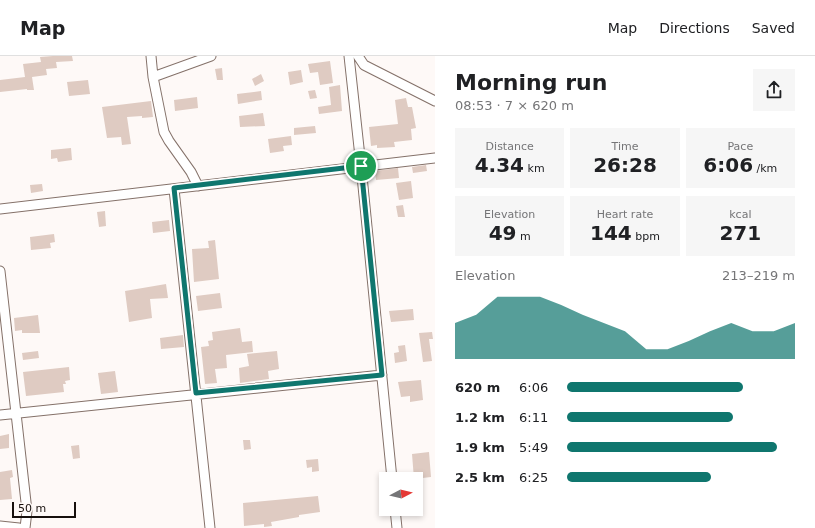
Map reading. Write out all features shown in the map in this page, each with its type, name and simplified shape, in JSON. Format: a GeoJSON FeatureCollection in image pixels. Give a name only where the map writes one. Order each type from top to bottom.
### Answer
{"type":"FeatureCollection","features":[{"type":"Feature","properties":{"kind":"street"},"geometry":{"type":"LineString","coordinates":[[151,56],[153,77],[164,132],[169,142],[191,172],[198,186]]}},
{"type":"Feature","properties":{"kind":"street"},"geometry":{"type":"LineString","coordinates":[[153,77],[211,56]]}},
{"type":"Feature","properties":{"kind":"street"},"geometry":{"type":"LineString","coordinates":[[349,56],[391,472]]}},
{"type":"Feature","properties":{"kind":"street"},"geometry":{"type":"LineString","coordinates":[[358,56],[364,65],[435,101]]}},
{"type":"Feature","properties":{"kind":"street"},"geometry":{"type":"LineString","coordinates":[[0,209],[435,158]]}},
{"type":"Feature","properties":{"kind":"street"},"geometry":{"type":"LineString","coordinates":[[174,188],[210,528]]}},
{"type":"Feature","properties":{"kind":"street"},"geometry":{"type":"LineString","coordinates":[[0,271],[27,510],[25,528]]}},
{"type":"Feature","properties":{"kind":"street"},"geometry":{"type":"LineString","coordinates":[[0,415],[196,393],[382,375]]}},
{"type":"Feature","properties":{"kind":"street"},"geometry":{"type":"LineString","coordinates":[[396,516],[397,528]]}},
{"type":"Feature","properties":{"kind":"street"},"geometry":{"type":"LineString","coordinates":[[0,526],[19,528]]}},
{"type":"Feature","properties":{"kind":"building"},"geometry":{"type":"Polygon","coordinates":[[[72,56],[73,61],[56,62],[57,68],[46,69],[47,75],[32,77],[34,90],[27,89],[0,92],[0,80],[25,77],[23,64],[41,62],[40,57],[72,56]]]}},
{"type":"Feature","properties":{"kind":"building"},"geometry":{"type":"Polygon","coordinates":[[[330,61],[333,83],[320,85],[318,72],[310,73],[308,64],[330,61]]]}},
{"type":"Feature","properties":{"kind":"building"},"geometry":{"type":"Polygon","coordinates":[[[222,68],[223,80],[217,80],[215,69],[222,68]]]}},
{"type":"Feature","properties":{"kind":"building"},"geometry":{"type":"Polygon","coordinates":[[[301,70],[303,82],[290,85],[288,72],[301,70]]]}},
{"type":"Feature","properties":{"kind":"building"},"geometry":{"type":"Polygon","coordinates":[[[261,74],[264,81],[255,86],[252,79],[261,74]]]}},
{"type":"Feature","properties":{"kind":"building"},"geometry":{"type":"Polygon","coordinates":[[[88,80],[90,94],[69,96],[67,82],[88,80]]]}},
{"type":"Feature","properties":{"kind":"building"},"geometry":{"type":"Polygon","coordinates":[[[340,85],[342,111],[319,114],[318,107],[331,105],[329,87],[340,85]]]}},
{"type":"Feature","properties":{"kind":"building"},"geometry":{"type":"Polygon","coordinates":[[[315,90],[317,98],[310,99],[308,91],[315,90]]]}},
{"type":"Feature","properties":{"kind":"building"},"geometry":{"type":"Polygon","coordinates":[[[261,91],[262,100],[238,104],[237,94],[261,91]]]}},
{"type":"Feature","properties":{"kind":"building"},"geometry":{"type":"Polygon","coordinates":[[[197,97],[198,108],[175,111],[174,100],[197,97]]]}},
{"type":"Feature","properties":{"kind":"building"},"geometry":{"type":"Polygon","coordinates":[[[406,98],[408,107],[412,107],[416,128],[411,129],[412,140],[394,142],[395,147],[377,148],[377,145],[371,146],[369,127],[398,124],[395,100],[406,98]]]}},
{"type":"Feature","properties":{"kind":"building"},"geometry":{"type":"Polygon","coordinates":[[[151,101],[153,117],[127,117],[131,144],[122,145],[121,137],[107,138],[102,107],[151,101]]]}},
{"type":"Feature","properties":{"kind":"building"},"geometry":{"type":"Polygon","coordinates":[[[263,113],[265,126],[240,127],[239,116],[263,113]]]}},
{"type":"Feature","properties":{"kind":"building"},"geometry":{"type":"Polygon","coordinates":[[[315,126],[316,133],[294,135],[294,128],[315,126]]]}},
{"type":"Feature","properties":{"kind":"building"},"geometry":{"type":"Polygon","coordinates":[[[291,136],[292,145],[283,146],[284,151],[270,153],[268,139],[291,136]]]}},
{"type":"Feature","properties":{"kind":"building"},"geometry":{"type":"Polygon","coordinates":[[[71,148],[72,160],[58,162],[57,158],[51,159],[51,150],[71,148]]]}},
{"type":"Feature","properties":{"kind":"building"},"geometry":{"type":"Polygon","coordinates":[[[426,165],[427,171],[413,173],[412,167],[426,165]]]}},
{"type":"Feature","properties":{"kind":"building"},"geometry":{"type":"Polygon","coordinates":[[[398,168],[399,178],[376,180],[375,171],[398,168]]]}},
{"type":"Feature","properties":{"kind":"building"},"geometry":{"type":"Polygon","coordinates":[[[411,181],[413,198],[399,200],[396,183],[411,181]]]}},
{"type":"Feature","properties":{"kind":"building"},"geometry":{"type":"Polygon","coordinates":[[[42,184],[43,191],[31,193],[30,185],[42,184]]]}},
{"type":"Feature","properties":{"kind":"building"},"geometry":{"type":"Polygon","coordinates":[[[403,205],[405,217],[398,217],[396,206],[403,205]]]}},
{"type":"Feature","properties":{"kind":"building"},"geometry":{"type":"Polygon","coordinates":[[[105,211],[106,226],[99,227],[97,212],[105,211]]]}},
{"type":"Feature","properties":{"kind":"building"},"geometry":{"type":"Polygon","coordinates":[[[169,220],[170,231],[153,233],[152,222],[169,220]]]}},
{"type":"Feature","properties":{"kind":"building"},"geometry":{"type":"Polygon","coordinates":[[[54,234],[55,242],[50,243],[51,248],[31,250],[30,237],[54,234]]]}},
{"type":"Feature","properties":{"kind":"building"},"geometry":{"type":"Polygon","coordinates":[[[215,240],[219,279],[194,282],[192,249],[209,248],[208,241],[215,240]]]}},
{"type":"Feature","properties":{"kind":"building"},"geometry":{"type":"Polygon","coordinates":[[[166,284],[168,298],[150,299],[152,318],[129,322],[125,291],[166,284]]]}},
{"type":"Feature","properties":{"kind":"building"},"geometry":{"type":"Polygon","coordinates":[[[220,293],[222,308],[198,311],[196,296],[220,293]]]}},
{"type":"Feature","properties":{"kind":"building"},"geometry":{"type":"Polygon","coordinates":[[[413,309],[414,320],[391,322],[389,311],[413,309]]]}},
{"type":"Feature","properties":{"kind":"building"},"geometry":{"type":"Polygon","coordinates":[[[38,315],[40,333],[22,333],[22,330],[15,331],[14,318],[38,315]]]}},
{"type":"Feature","properties":{"kind":"building"},"geometry":{"type":"Polygon","coordinates":[[[240,328],[242,342],[252,341],[253,352],[226,355],[227,368],[215,369],[217,383],[205,384],[201,347],[209,346],[208,341],[213,340],[212,332],[240,328]]]}},
{"type":"Feature","properties":{"kind":"building"},"geometry":{"type":"Polygon","coordinates":[[[432,332],[433,339],[429,339],[432,361],[423,362],[419,333],[432,332]]]}},
{"type":"Feature","properties":{"kind":"building"},"geometry":{"type":"Polygon","coordinates":[[[183,335],[184,347],[161,349],[160,338],[183,335]]]}},
{"type":"Feature","properties":{"kind":"building"},"geometry":{"type":"Polygon","coordinates":[[[405,345],[407,361],[395,363],[394,353],[399,352],[398,346],[405,345]]]}},
{"type":"Feature","properties":{"kind":"building"},"geometry":{"type":"Polygon","coordinates":[[[38,351],[39,358],[23,360],[22,353],[38,351]]]}},
{"type":"Feature","properties":{"kind":"building"},"geometry":{"type":"Polygon","coordinates":[[[277,351],[279,369],[268,371],[269,379],[240,383],[239,368],[249,366],[247,354],[277,351]]]}},
{"type":"Feature","properties":{"kind":"building"},"geometry":{"type":"Polygon","coordinates":[[[69,367],[70,380],[65,381],[66,384],[63,384],[64,392],[26,396],[23,372],[69,367]]]}},
{"type":"Feature","properties":{"kind":"building"},"geometry":{"type":"Polygon","coordinates":[[[115,371],[118,392],[101,394],[98,373],[115,371]]]}},
{"type":"Feature","properties":{"kind":"building"},"geometry":{"type":"Polygon","coordinates":[[[421,380],[423,400],[410,402],[410,396],[401,397],[398,382],[421,380]]]}},
{"type":"Feature","properties":{"kind":"building"},"geometry":{"type":"Polygon","coordinates":[[[9,434],[9,448],[0,449],[0,436],[9,434]]]}},
{"type":"Feature","properties":{"kind":"building"},"geometry":{"type":"Polygon","coordinates":[[[243,440],[250,440],[251,449],[244,450],[243,440]]]}},
{"type":"Feature","properties":{"kind":"building"},"geometry":{"type":"Polygon","coordinates":[[[79,445],[80,458],[73,459],[71,446],[79,445]]]}},
{"type":"Feature","properties":{"kind":"building"},"geometry":{"type":"Polygon","coordinates":[[[429,452],[431,477],[423,478],[423,472],[413,472],[412,454],[429,452]]]}},
{"type":"Feature","properties":{"kind":"building"},"geometry":{"type":"Polygon","coordinates":[[[318,459],[319,471],[312,472],[312,467],[307,468],[306,460],[318,459]]]}},
{"type":"Feature","properties":{"kind":"building"},"geometry":{"type":"Polygon","coordinates":[[[12,470],[13,477],[10,478],[12,499],[0,500],[0,472],[12,470]]]}},
{"type":"Feature","properties":{"kind":"building"},"geometry":{"type":"Polygon","coordinates":[[[318,496],[320,512],[299,515],[299,517],[271,522],[272,526],[264,527],[264,524],[244,526],[243,503],[318,496]]]}},
{"type":"Feature","properties":{"kind":"route"},"geometry":{"type":"LineString","coordinates":[[361,166],[382,375],[196,393],[174,188],[361,166]]}}]}
